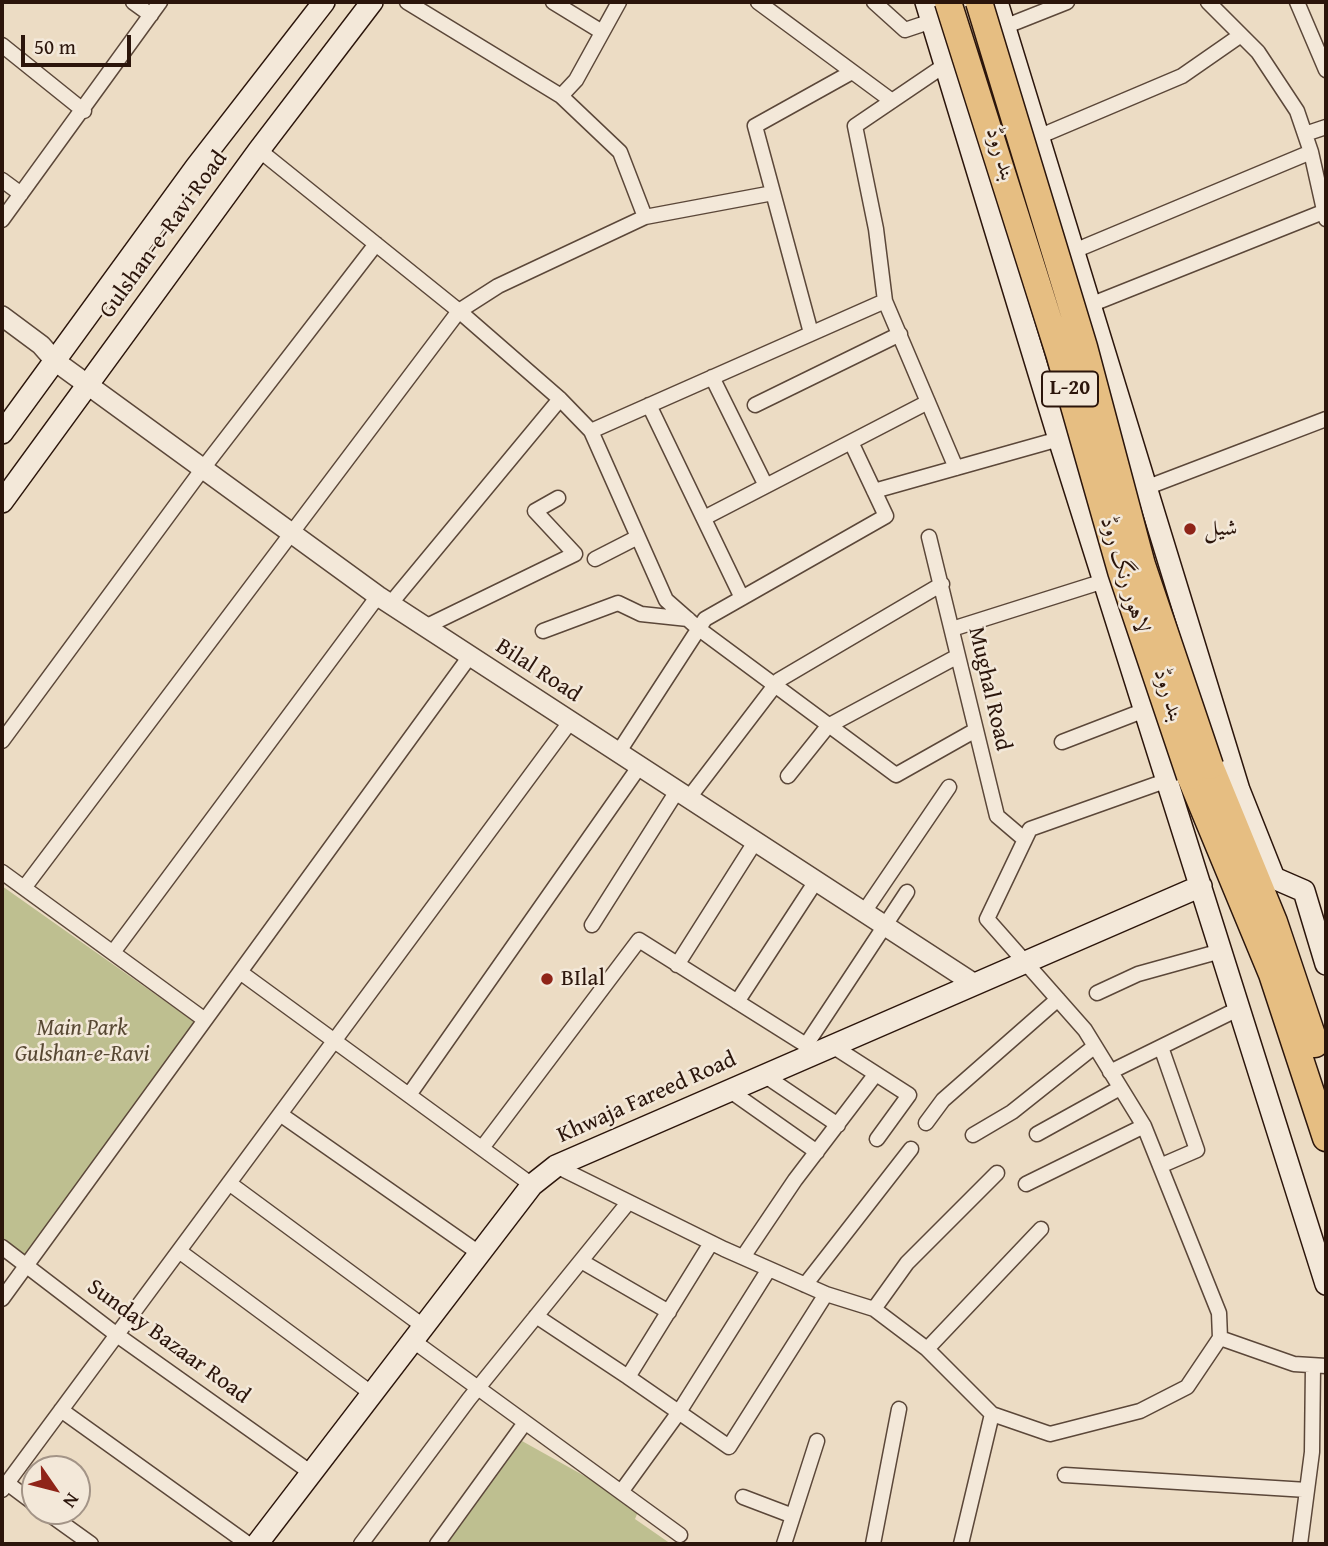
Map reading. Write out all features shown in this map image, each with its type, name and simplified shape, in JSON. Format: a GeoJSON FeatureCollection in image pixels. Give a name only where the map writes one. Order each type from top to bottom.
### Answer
{"type":"FeatureCollection","features":[{"type":"Feature","properties":{"kind":"highway","name":"لاہور رنگ روڈ"},"geometry":{"type":"LineString","coordinates":[[979,2],[1084,346],[1142,565],[1189,774],[1253,872],[1295,978],[1326,1079]]}},
{"type":"Feature","properties":{"kind":"highway","name":"لاہور رنگ روڈ"},"geometry":{"type":"LineString","coordinates":[[935,8],[1059,353],[1121,571],[1189,774],[1294,1035],[1326,1138]]}},
{"type":"Feature","properties":{"kind":"main road","name":"بند روڈ"},"geometry":{"type":"LineString","coordinates":[[997,2],[1239,790],[1274,878],[1304,891],[1320,923],[1326,964]]}},
{"type":"Feature","properties":{"kind":"main road","name":"Gulshan-e-Ravi Road"},"geometry":{"type":"LineString","coordinates":[[2,433],[196,167],[320,3]]}},
{"type":"Feature","properties":{"kind":"main road","name":"Gulshan-e-Ravi Road"},"geometry":{"type":"LineString","coordinates":[[2,502],[259,150],[359,6]]}},
{"type":"Feature","properties":{"kind":"main road","name":"بند روڈ"},"geometry":{"type":"LineString","coordinates":[[935,8],[945,65],[1145,710],[1189,774],[1201,886],[1326,1284]]}},
{"type":"Feature","properties":{"kind":"main road","name":"Khwaja Fareed Road"},"geometry":{"type":"LineString","coordinates":[[257,1544],[532,1185],[556,1167],[764,1075],[818,1047],[1201,886]]}},
{"type":"Feature","properties":{"kind":"street"},"geometry":{"type":"LineString","coordinates":[[133,2],[151,15]]}},
{"type":"Feature","properties":{"kind":"street"},"geometry":{"type":"LineString","coordinates":[[2,220],[160,2]]}},
{"type":"Feature","properties":{"kind":"street"},"geometry":{"type":"LineString","coordinates":[[407,2],[561,96],[620,152],[645,217]]}},
{"type":"Feature","properties":{"kind":"street"},"geometry":{"type":"LineString","coordinates":[[552,2],[602,32]]}},
{"type":"Feature","properties":{"kind":"street"},"geometry":{"type":"LineString","coordinates":[[561,96],[576,80],[619,2]]}},
{"type":"Feature","properties":{"kind":"street"},"geometry":{"type":"LineString","coordinates":[[758,2],[892,101]]}},
{"type":"Feature","properties":{"kind":"street"},"geometry":{"type":"LineString","coordinates":[[874,2],[905,30],[935,8]]}},
{"type":"Feature","properties":{"kind":"street"},"geometry":{"type":"LineString","coordinates":[[1004,26],[1067,2]]}},
{"type":"Feature","properties":{"kind":"street"},"geometry":{"type":"LineString","coordinates":[[1090,305],[1325,216],[1311,152],[1297,111],[1258,52],[1208,2]]}},
{"type":"Feature","properties":{"kind":"street"},"geometry":{"type":"LineString","coordinates":[[1297,2],[1326,70]]}},
{"type":"Feature","properties":{"kind":"street"},"geometry":{"type":"LineString","coordinates":[[1038,137],[1182,76],[1241,35]]}},
{"type":"Feature","properties":{"kind":"street"},"geometry":{"type":"LineString","coordinates":[[2,45],[83,111]]}},
{"type":"Feature","properties":{"kind":"street"},"geometry":{"type":"LineString","coordinates":[[945,65],[855,126],[876,229],[885,301],[956,468]]}},
{"type":"Feature","properties":{"kind":"street"},"geometry":{"type":"LineString","coordinates":[[811,333],[755,126],[852,72]]}},
{"type":"Feature","properties":{"kind":"street"},"geometry":{"type":"LineString","coordinates":[[1305,134],[1326,127]]}},
{"type":"Feature","properties":{"kind":"street"},"geometry":{"type":"LineString","coordinates":[[259,150],[459,311],[560,399],[591,430],[666,600],[694,624],[895,775],[974,731]]}},
{"type":"Feature","properties":{"kind":"street"},"geometry":{"type":"LineString","coordinates":[[1074,251],[1311,152]]}},
{"type":"Feature","properties":{"kind":"street"},"geometry":{"type":"LineString","coordinates":[[2,180],[21,194]]}},
{"type":"Feature","properties":{"kind":"street"},"geometry":{"type":"LineString","coordinates":[[24,888],[459,311],[498,286],[645,217],[773,193]]}},
{"type":"Feature","properties":{"kind":"street"},"geometry":{"type":"LineString","coordinates":[[2,741],[204,467],[376,244]]}},
{"type":"Feature","properties":{"kind":"street"},"geometry":{"type":"LineString","coordinates":[[591,430],[885,301]]}},
{"type":"Feature","properties":{"kind":"street","name":"Bilal Road"},"geometry":{"type":"LineString","coordinates":[[2,316],[41,345],[55,361],[384,599],[973,983]]}},
{"type":"Feature","properties":{"kind":"street"},"geometry":{"type":"LineString","coordinates":[[755,405],[900,334]]}},
{"type":"Feature","properties":{"kind":"street"},"geometry":{"type":"LineString","coordinates":[[712,377],[766,486]]}},
{"type":"Feature","properties":{"kind":"street"},"geometry":{"type":"LineString","coordinates":[[114,951],[384,599],[560,399]]}},
{"type":"Feature","properties":{"kind":"street"},"geometry":{"type":"LineString","coordinates":[[704,518],[928,402]]}},
{"type":"Feature","properties":{"kind":"street"},"geometry":{"type":"LineString","coordinates":[[649,405],[742,598]]}},
{"type":"Feature","properties":{"kind":"street"},"geometry":{"type":"LineString","coordinates":[[1148,487],[1326,419]]}},
{"type":"Feature","properties":{"kind":"street"},"geometry":{"type":"LineString","coordinates":[[874,491],[1059,439]]}},
{"type":"Feature","properties":{"kind":"street"},"geometry":{"type":"LineString","coordinates":[[618,753],[694,624],[886,516],[851,442]]}},
{"type":"Feature","properties":{"kind":"street"},"geometry":{"type":"LineString","coordinates":[[425,626],[575,554],[535,511],[558,498]]}},
{"type":"Feature","properties":{"kind":"street"},"geometry":{"type":"LineString","coordinates":[[595,559],[638,537]]}},
{"type":"Feature","properties":{"kind":"street","name":"Mughal Road"},"geometry":{"type":"LineString","coordinates":[[929,537],[974,731],[997,816],[1024,839]]}},
{"type":"Feature","properties":{"kind":"street"},"geometry":{"type":"LineString","coordinates":[[952,629],[1104,581]]}},
{"type":"Feature","properties":{"kind":"street"},"geometry":{"type":"LineString","coordinates":[[592,925],[682,795],[779,680],[942,584]]}},
{"type":"Feature","properties":{"kind":"street"},"geometry":{"type":"LineString","coordinates":[[543,631],[618,603],[641,614],[694,624]]}},
{"type":"Feature","properties":{"kind":"street"},"geometry":{"type":"LineString","coordinates":[[2,1299],[470,656]]}},
{"type":"Feature","properties":{"kind":"street"},"geometry":{"type":"LineString","coordinates":[[788,776],[828,726],[958,656]]}},
{"type":"Feature","properties":{"kind":"street"},"geometry":{"type":"LineString","coordinates":[[1062,742],[1145,710]]}},
{"type":"Feature","properties":{"kind":"street"},"geometry":{"type":"LineString","coordinates":[[21,1496],[4,1486],[570,722]]}},
{"type":"Feature","properties":{"kind":"street"},"geometry":{"type":"LineString","coordinates":[[409,1095],[639,767]]}},
{"type":"Feature","properties":{"kind":"street"},"geometry":{"type":"LineString","coordinates":[[556,1167],[627,1204],[769,1269],[826,1294],[874,1309],[927,1349],[992,1414],[1050,1434],[1140,1411],[1187,1387],[1220,1338],[1219,1313],[1144,1126],[1095,1046],[1058,999],[986,919],[1030,829],[1189,774]]}},
{"type":"Feature","properties":{"kind":"street"},"geometry":{"type":"LineString","coordinates":[[864,912],[949,787]]}},
{"type":"Feature","properties":{"kind":"street"},"geometry":{"type":"LineString","coordinates":[[677,965],[755,842]]}},
{"type":"Feature","properties":{"kind":"street"},"geometry":{"type":"LineString","coordinates":[[2,872],[114,951],[205,1020]]}},
{"type":"Feature","properties":{"kind":"street"},"geometry":{"type":"LineString","coordinates":[[737,1002],[816,881]]}},
{"type":"Feature","properties":{"kind":"street"},"geometry":{"type":"LineString","coordinates":[[818,1047],[885,926],[907,892]]}},
{"type":"Feature","properties":{"kind":"street"},"geometry":{"type":"LineString","coordinates":[[482,1148],[639,940],[737,1002],[909,1095],[877,1139]]}},
{"type":"Feature","properties":{"kind":"street"},"geometry":{"type":"LineString","coordinates":[[1097,993],[1138,974],[1221,951]]}},
{"type":"Feature","properties":{"kind":"street"},"geometry":{"type":"LineString","coordinates":[[240,972],[532,1185]]}},
{"type":"Feature","properties":{"kind":"street"},"geometry":{"type":"LineString","coordinates":[[926,1123],[943,1100],[1058,999]]}},
{"type":"Feature","properties":{"kind":"street"},"geometry":{"type":"LineString","coordinates":[[1110,1072],[1238,1009]]}},
{"type":"Feature","properties":{"kind":"street"},"geometry":{"type":"LineString","coordinates":[[973,1135],[1012,1112],[1095,1046]]}},
{"type":"Feature","properties":{"kind":"street"},"geometry":{"type":"LineString","coordinates":[[1160,1166],[1197,1150],[1161,1047]]}},
{"type":"Feature","properties":{"kind":"street"},"geometry":{"type":"LineString","coordinates":[[764,1075],[838,1125]]}},
{"type":"Feature","properties":{"kind":"street"},"geometry":{"type":"LineString","coordinates":[[743,1257],[875,1075]]}},
{"type":"Feature","properties":{"kind":"street"},"geometry":{"type":"LineString","coordinates":[[1037,1134],[1120,1088]]}},
{"type":"Feature","properties":{"kind":"street"},"geometry":{"type":"LineString","coordinates":[[729,1090],[817,1152]]}},
{"type":"Feature","properties":{"kind":"street"},"geometry":{"type":"LineString","coordinates":[[280,1114],[479,1253]]}},
{"type":"Feature","properties":{"kind":"street"},"geometry":{"type":"LineString","coordinates":[[1026,1184],[1144,1126]]}},
{"type":"Feature","properties":{"kind":"street"},"geometry":{"type":"LineString","coordinates":[[805,1285],[911,1149]]}},
{"type":"Feature","properties":{"kind":"street"},"geometry":{"type":"LineString","coordinates":[[874,1309],[908,1263],[997,1173]]}},
{"type":"Feature","properties":{"kind":"street"},"geometry":{"type":"LineString","coordinates":[[229,1183],[418,1333],[477,1389],[680,1535]]}},
{"type":"Feature","properties":{"kind":"street"},"geometry":{"type":"LineString","coordinates":[[361,1544],[477,1389],[627,1204]]}},
{"type":"Feature","properties":{"kind":"street"},"geometry":{"type":"LineString","coordinates":[[927,1349],[1041,1229]]}},
{"type":"Feature","properties":{"kind":"street"},"geometry":{"type":"LineString","coordinates":[[628,1377],[711,1243]]}},
{"type":"Feature","properties":{"kind":"street","name":"Sunday Bazaar Road"},"geometry":{"type":"LineString","coordinates":[[2,1247],[117,1335],[310,1472]]}},
{"type":"Feature","properties":{"kind":"street"},"geometry":{"type":"LineString","coordinates":[[179,1251],[371,1393]]}},
{"type":"Feature","properties":{"kind":"street"},"geometry":{"type":"LineString","coordinates":[[581,1261],[669,1311]]}},
{"type":"Feature","properties":{"kind":"street"},"geometry":{"type":"LineString","coordinates":[[621,1492],[679,1412],[769,1269]]}},
{"type":"Feature","properties":{"kind":"street"},"geometry":{"type":"LineString","coordinates":[[536,1316],[729,1447],[826,1294]]}},
{"type":"Feature","properties":{"kind":"street"},"geometry":{"type":"LineString","coordinates":[[1220,1338],[1294,1364],[1320,1366],[1300,1544]]}},
{"type":"Feature","properties":{"kind":"street"},"geometry":{"type":"LineString","coordinates":[[873,1544],[899,1409]]}},
{"type":"Feature","properties":{"kind":"street"},"geometry":{"type":"LineString","coordinates":[[61,1410],[247,1544]]}},
{"type":"Feature","properties":{"kind":"street"},"geometry":{"type":"LineString","coordinates":[[961,1544],[992,1414]]}},
{"type":"Feature","properties":{"kind":"street"},"geometry":{"type":"LineString","coordinates":[[437,1544],[524,1424]]}},
{"type":"Feature","properties":{"kind":"street"},"geometry":{"type":"LineString","coordinates":[[784,1544],[817,1441]]}},
{"type":"Feature","properties":{"kind":"street"},"geometry":{"type":"LineString","coordinates":[[1065,1475],[1307,1490]]}},
{"type":"Feature","properties":{"kind":"street"},"geometry":{"type":"LineString","coordinates":[[743,1497],[793,1516]]}},
{"type":"Feature","properties":{"kind":"street"},"geometry":{"type":"LineString","coordinates":[[65,1525],[91,1544]]}},
{"type":"Feature","properties":{"kind":"green space","name":"Main Park Gulshan-e-Ravi"},"geometry":{"type":"Polygon","coordinates":[[[2,886],[196,1023],[28,1258],[2,1238],[2,886]]]}},
{"type":"Feature","properties":{"kind":"green space"},"geometry":{"type":"Polygon","coordinates":[[[522,1441],[640,1507],[635,1519],[671,1544],[447,1544],[522,1441]]]}},
{"type":"Feature","properties":{"kind":"place","name":"شیل"},"geometry":{"type":"Point","coordinates":[1190,529]}},
{"type":"Feature","properties":{"kind":"place","name":"BIlal"},"geometry":{"type":"Point","coordinates":[547,979]}}]}
